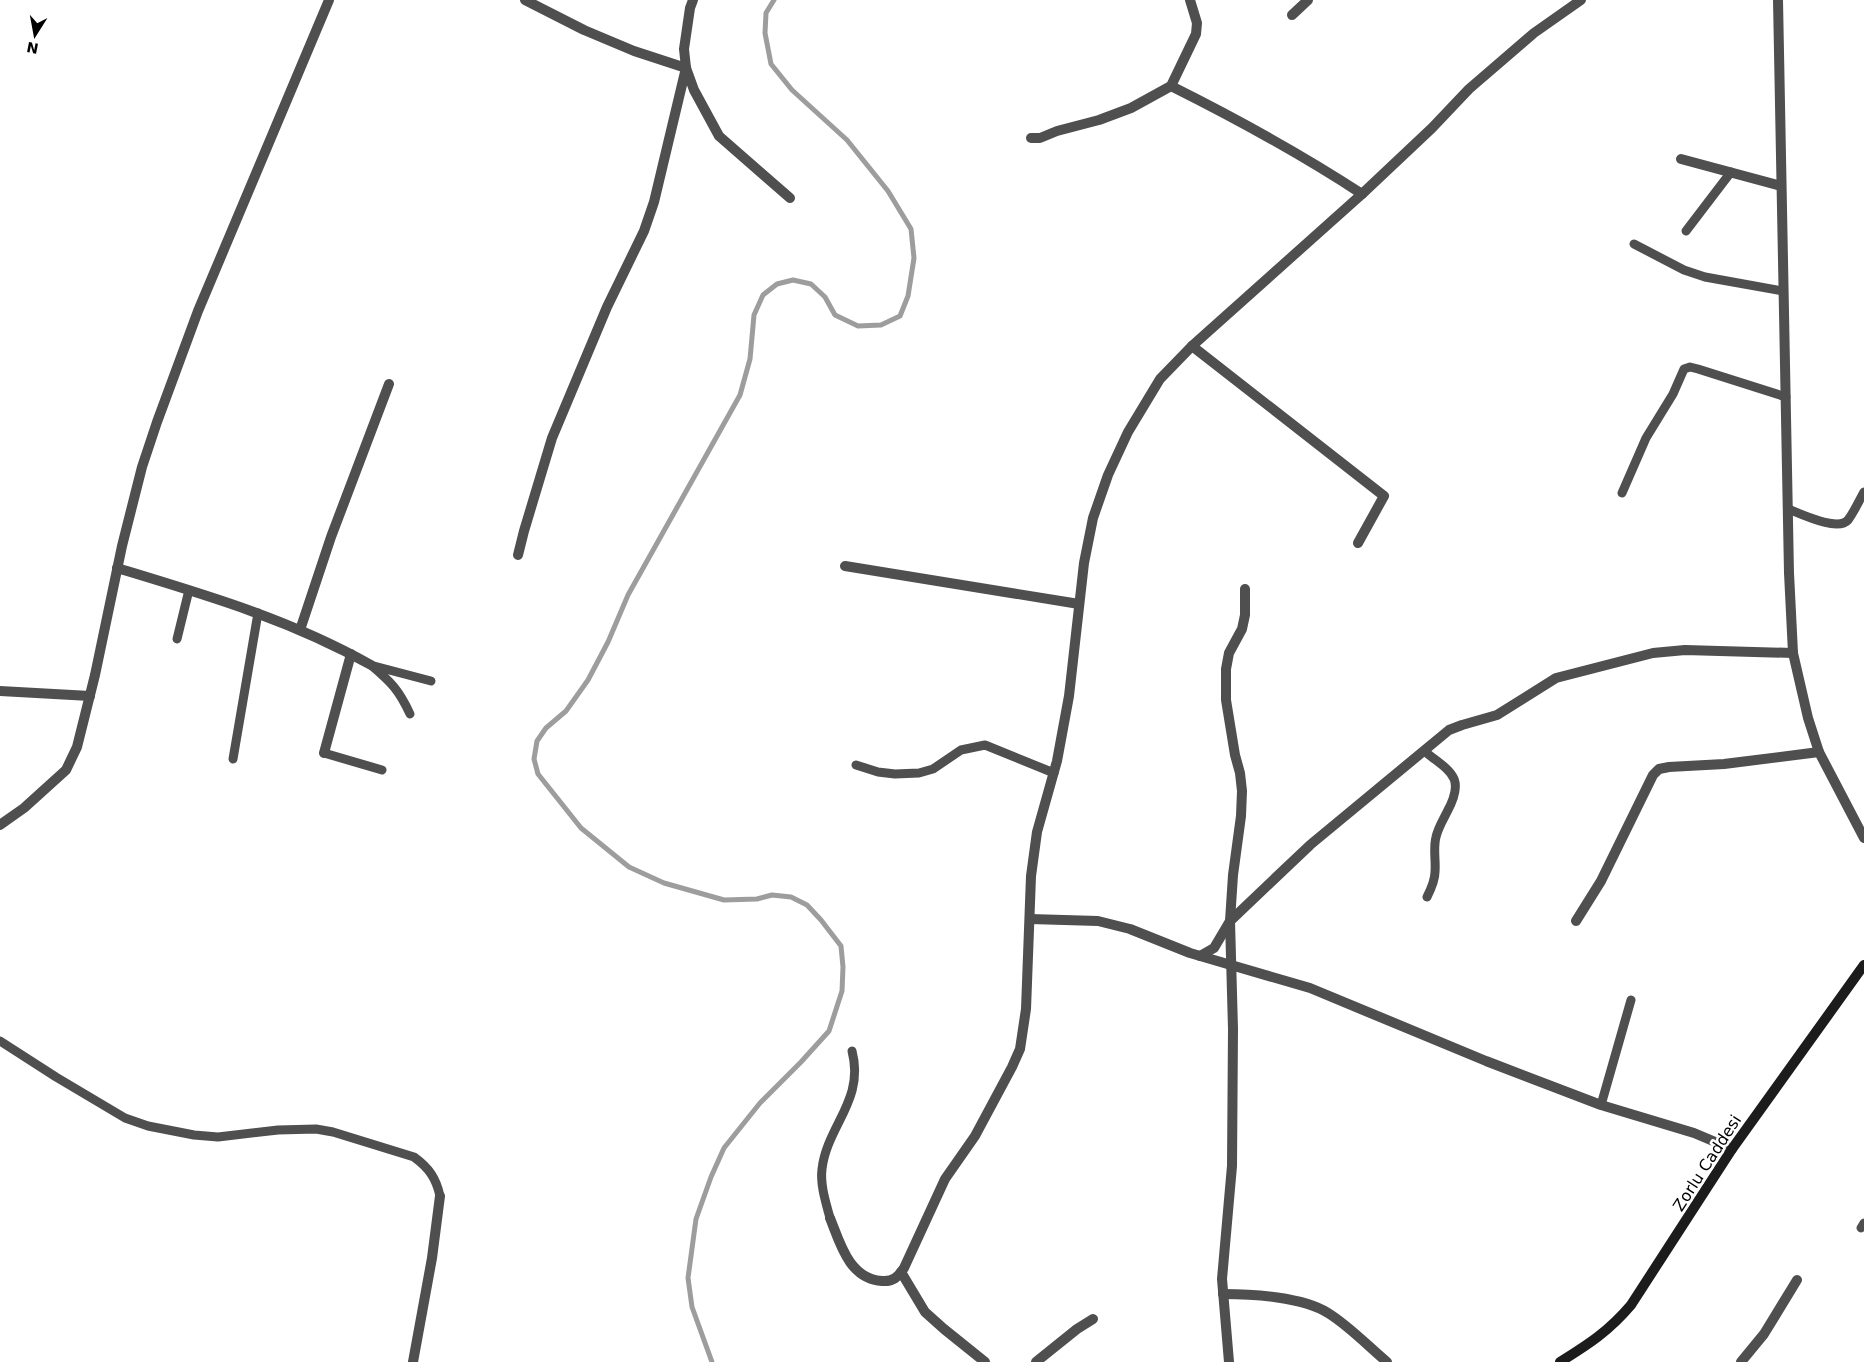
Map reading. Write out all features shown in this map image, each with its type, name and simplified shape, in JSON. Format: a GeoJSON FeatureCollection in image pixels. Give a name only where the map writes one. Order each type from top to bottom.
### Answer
{"type":"FeatureCollection","features":[{"type":"Feature","properties":{"kind":"street"},"geometry":{"type":"LineString","coordinates":[[0,825],[24,808],[66,770],[77,747],[142,466],[198,311],[329,0]]}},
{"type":"Feature","properties":{"kind":"street"},"geometry":{"type":"LineString","coordinates":[[525,0],[584,30],[634,51],[686,68]]}},
{"type":"Feature","properties":{"kind":"street"},"geometry":{"type":"LineString","coordinates":[[693,0],[690,8],[684,49],[686,68],[694,90],[719,136],[790,198]]}},
{"type":"Feature","properties":{"kind":"street"},"geometry":{"type":"LineString","coordinates":[[1030,138],[1040,138],[1057,131],[1099,120],[1131,108],[1171,86],[1196,34],[1197,23],[1190,0]]}},
{"type":"Feature","properties":{"kind":"street"},"geometry":{"type":"LineString","coordinates":[[1292,15],[1308,0]]}},
{"type":"Feature","properties":{"kind":"street"},"geometry":{"type":"LineString","coordinates":[[830,1218],[847,1258],[859,1274],[875,1281],[888,1282],[897,1277],[945,1179],[975,1136],[1020,1049],[1026,1009],[1031,876],[1037,832],[1054,773],[1070,696],[1084,563],[1093,518],[1108,475],[1128,432],[1147,398],[1160,379],[1192,346],[1362,194],[1489,71],[1534,34],[1581,0]]}},
{"type":"Feature","properties":{"kind":"street"},"geometry":{"type":"LineString","coordinates":[[1778,0],[1788,509],[1793,653],[1808,718],[1819,752],[1864,838]]}},
{"type":"Feature","properties":{"kind":"street"},"geometry":{"type":"LineString","coordinates":[[518,555],[552,438],[607,307],[644,231],[654,202],[686,68]]}},
{"type":"Feature","properties":{"kind":"street"},"geometry":{"type":"LineString","coordinates":[[1171,86],[1252,127],[1316,164],[1362,194]]}},
{"type":"Feature","properties":{"kind":"street"},"geometry":{"type":"LineString","coordinates":[[1681,159],[1781,186]]}},
{"type":"Feature","properties":{"kind":"street"},"geometry":{"type":"LineString","coordinates":[[1192,346],[1384,496],[1358,542]]}},
{"type":"Feature","properties":{"kind":"street"},"geometry":{"type":"LineString","coordinates":[[300,630],[331,537],[389,384]]}},
{"type":"Feature","properties":{"kind":"street"},"geometry":{"type":"LineString","coordinates":[[845,566],[1079,604]]}},
{"type":"Feature","properties":{"kind":"street"},"geometry":{"type":"LineString","coordinates":[[117,568],[258,613],[300,630],[371,665]]}},
{"type":"Feature","properties":{"kind":"street"},"geometry":{"type":"LineString","coordinates":[[1230,1362],[1222,1279],[1232,1166],[1233,1029],[1230,921],[1242,791],[1226,700],[1226,669],[1229,654],[1242,629],[1245,615],[1245,589]]}},
{"type":"Feature","properties":{"kind":"street"},"geometry":{"type":"LineString","coordinates":[[1200,956],[1214,948],[1230,921],[1310,845],[1449,730],[1497,716],[1556,678],[1573,672],[1653,653],[1685,650],[1793,653]]}},
{"type":"Feature","properties":{"kind":"street"},"geometry":{"type":"LineString","coordinates":[[324,753],[351,654]]}},
{"type":"Feature","properties":{"kind":"street"},"geometry":{"type":"LineString","coordinates":[[0,692],[90,696]]}},
{"type":"Feature","properties":{"kind":"street"},"geometry":{"type":"LineString","coordinates":[[1576,921],[1601,881],[1653,775],[1659,769],[1724,764],[1819,752]]}},
{"type":"Feature","properties":{"kind":"street"},"geometry":{"type":"LineString","coordinates":[[1030,919],[1076,919],[1114,924],[1200,956],[1310,988],[1486,1061],[1601,1105],[1694,1133],[1732,1149]]}},
{"type":"Feature","properties":{"kind":"street","name":"Zorlu Caddesi"},"geometry":{"type":"LineString","coordinates":[[1560,1362],[1608,1330],[1631,1305],[1732,1149],[1864,965]]}},
{"type":"Feature","properties":{"kind":"street"},"geometry":{"type":"LineString","coordinates":[[413,1362],[432,1258],[440,1196]]}},
{"type":"Feature","properties":{"kind":"street"},"geometry":{"type":"LineString","coordinates":[[901,1272],[925,1312],[985,1362]]}},
{"type":"Feature","properties":{"kind":"street"},"geometry":{"type":"LineString","coordinates":[[1741,1362],[1764,1334],[1797,1280]]}},
{"type":"Feature","properties":{"kind":"street"},"geometry":{"type":"LineString","coordinates":[[1223,1294],[1247,1294],[1278,1298],[1303,1303],[1328,1312],[1387,1362]]}},
{"type":"Feature","properties":{"kind":"street"},"geometry":{"type":"LineString","coordinates":[[1036,1362],[1076,1328],[1093,1319]]}},
{"type":"Feature","properties":{"kind":"lane"},"geometry":{"type":"LineString","coordinates":[[1686,231],[1731,172]]}},
{"type":"Feature","properties":{"kind":"lane"},"geometry":{"type":"LineString","coordinates":[[1634,244],[1684,270],[1705,277],[1784,291]]}},
{"type":"Feature","properties":{"kind":"lane"},"geometry":{"type":"LineString","coordinates":[[1622,493],[1646,438],[1673,394],[1684,369],[1690,367],[1698,369],[1786,397]]}},
{"type":"Feature","properties":{"kind":"lane"},"geometry":{"type":"LineString","coordinates":[[1788,509],[1826,523],[1841,524],[1847,521],[1864,492]]}},
{"type":"Feature","properties":{"kind":"lane"},"geometry":{"type":"LineString","coordinates":[[177,640],[189,590]]}},
{"type":"Feature","properties":{"kind":"lane"},"geometry":{"type":"LineString","coordinates":[[233,759],[258,613]]}},
{"type":"Feature","properties":{"kind":"lane"},"geometry":{"type":"LineString","coordinates":[[371,665],[431,681]]}},
{"type":"Feature","properties":{"kind":"lane"},"geometry":{"type":"LineString","coordinates":[[371,665],[394,685],[410,714]]}},
{"type":"Feature","properties":{"kind":"lane"},"geometry":{"type":"LineString","coordinates":[[856,765],[878,772],[895,774],[919,773],[933,769],[960,750],[985,745],[1054,773]]}},
{"type":"Feature","properties":{"kind":"lane"},"geometry":{"type":"LineString","coordinates":[[1424,751],[1448,769],[1454,778],[1457,788],[1455,798],[1436,835],[1434,845],[1436,873],[1427,897]]}},
{"type":"Feature","properties":{"kind":"lane"},"geometry":{"type":"LineString","coordinates":[[324,753],[382,770]]}},
{"type":"Feature","properties":{"kind":"lane"},"geometry":{"type":"LineString","coordinates":[[1601,1105],[1631,1000]]}},
{"type":"Feature","properties":{"kind":"lane"},"geometry":{"type":"LineString","coordinates":[[0,1041],[125,1118],[172,1131],[218,1137],[297,1128],[333,1132],[414,1157],[434,1176],[440,1196]]}},
{"type":"Feature","properties":{"kind":"lane"},"geometry":{"type":"LineString","coordinates":[[830,1218],[825,1199],[822,1170],[826,1149],[846,1111],[851,1094],[855,1077],[855,1063],[852,1052]]}},
{"type":"Feature","properties":{"kind":"waterway"},"geometry":{"type":"LineString","coordinates":[[712,1362],[692,1307],[688,1278],[696,1219],[724,1148],[760,1103],[829,1031],[842,991],[843,967],[841,946],[807,905],[791,897],[772,895],[757,899],[724,900],[664,883],[629,867],[581,828],[538,774],[534,759],[537,741],[546,728],[566,711],[588,680],[608,642],[628,595],[740,395],[750,359],[754,315],[763,295],[777,284],[793,280],[811,284],[825,297],[835,315],[858,326],[881,325],[900,316],[908,296],[914,258],[911,229],[888,191],[847,140],[792,90],[771,64],[765,33],[766,13],[774,0]]}}]}
